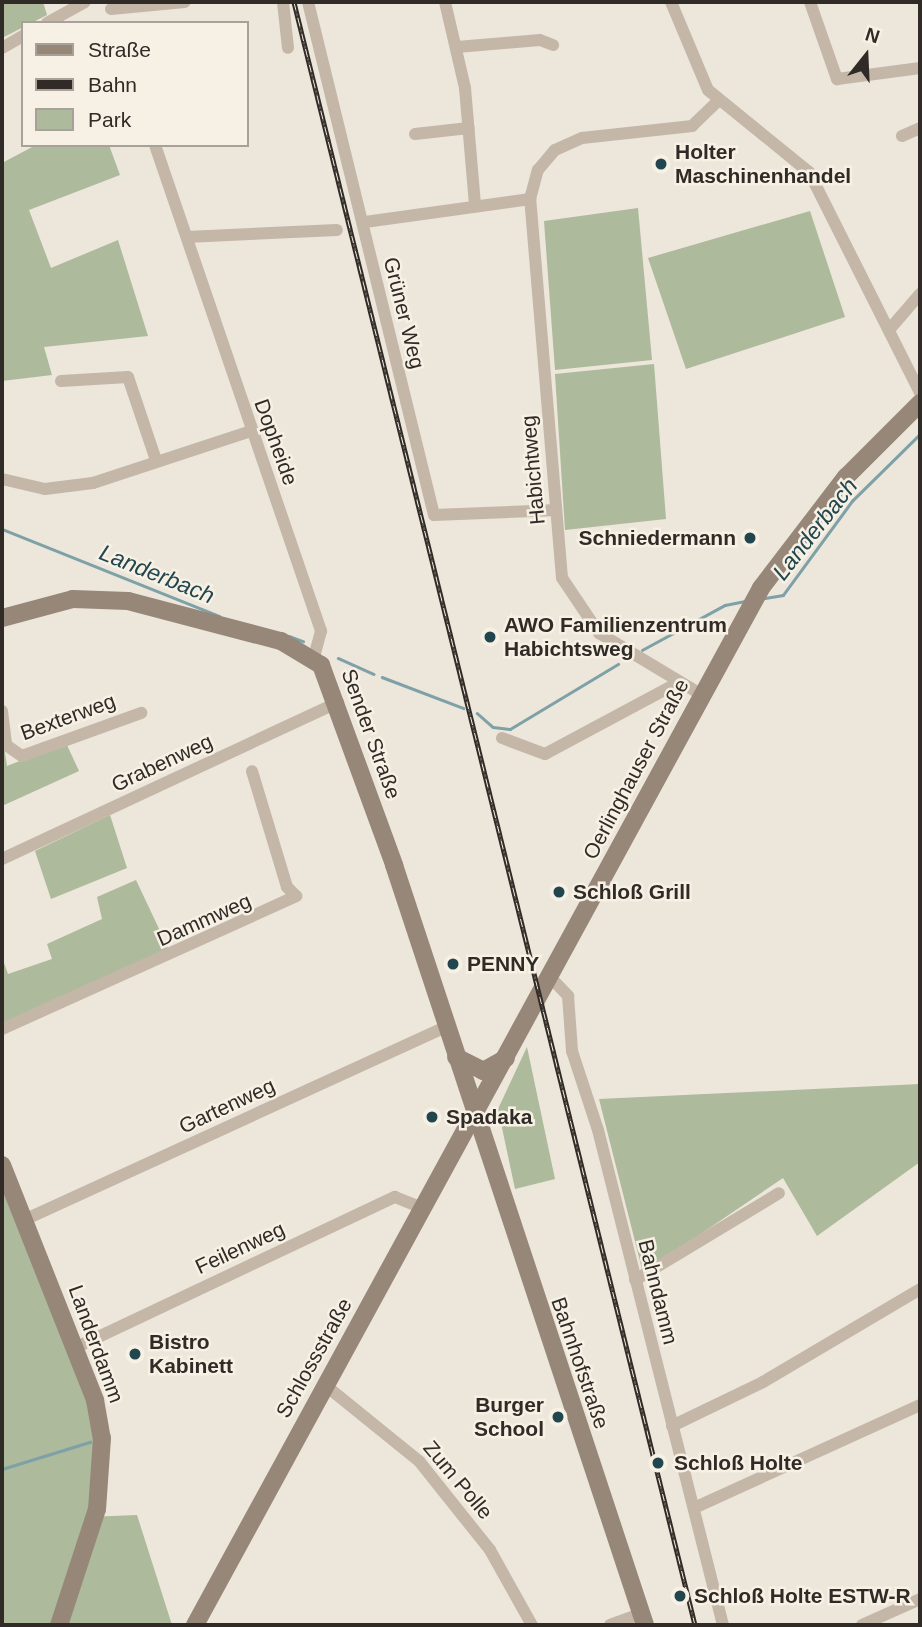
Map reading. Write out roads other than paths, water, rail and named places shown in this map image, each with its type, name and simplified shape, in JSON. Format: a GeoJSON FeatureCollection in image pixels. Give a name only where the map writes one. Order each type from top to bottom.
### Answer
{"type":"FeatureCollection","features":[{"type":"Feature","properties":{"kind":"main road","name":"Oerlinghauser Straße"},"geometry":{"type":"LineString","coordinates":[[475,1114],[761,588],[846,477],[920,403]]}},
{"type":"Feature","properties":{"kind":"main road","name":"Sender Straße"},"geometry":{"type":"LineString","coordinates":[[2,618],[73,598],[116,600],[281,641],[314,657],[338,702],[475,1114]]}},
{"type":"Feature","properties":{"kind":"main road"},"geometry":{"type":"LineString","coordinates":[[456,1057],[483,1071],[506,1058]]}},
{"type":"Feature","properties":{"kind":"main road","name":"Schlossstraße"},"geometry":{"type":"LineString","coordinates":[[195,1625],[475,1114]]}},
{"type":"Feature","properties":{"kind":"main road","name":"Bahnhofstraße"},"geometry":{"type":"LineString","coordinates":[[475,1114],[643,1619]]}},
{"type":"Feature","properties":{"kind":"main road","name":"Landerdamm"},"geometry":{"type":"LineString","coordinates":[[2,1165],[95,1400],[103,1474],[86,1552],[59,1625]]}},
{"type":"Feature","properties":{"kind":"street"},"geometry":{"type":"LineString","coordinates":[[51,21],[85,2]]}},
{"type":"Feature","properties":{"kind":"street"},"geometry":{"type":"LineString","coordinates":[[110,6],[185,2]]}},
{"type":"Feature","properties":{"kind":"street"},"geometry":{"type":"LineString","coordinates":[[283,2],[288,48]]}},
{"type":"Feature","properties":{"kind":"street","name":"Grüner Weg"},"geometry":{"type":"LineString","coordinates":[[308,2],[365,222],[434,515],[556,510]]}},
{"type":"Feature","properties":{"kind":"street"},"geometry":{"type":"LineString","coordinates":[[445,2],[457,47],[469,128],[475,204]]}},
{"type":"Feature","properties":{"kind":"street"},"geometry":{"type":"LineString","coordinates":[[671,2],[698,75],[718,101],[809,172],[920,393]]}},
{"type":"Feature","properties":{"kind":"street"},"geometry":{"type":"LineString","coordinates":[[810,2],[837,79],[920,68]]}},
{"type":"Feature","properties":{"kind":"street"},"geometry":{"type":"LineString","coordinates":[[2,48],[21,37]]}},
{"type":"Feature","properties":{"kind":"street"},"geometry":{"type":"LineString","coordinates":[[457,47],[540,40],[553,45]]}},
{"type":"Feature","properties":{"kind":"street","name":"Habichtweg"},"geometry":{"type":"LineString","coordinates":[[702,695],[620,648],[580,612],[562,578],[530,199],[538,170],[555,150],[582,138],[692,126],[718,101]]}},
{"type":"Feature","properties":{"kind":"street"},"geometry":{"type":"LineString","coordinates":[[415,134],[469,128]]}},
{"type":"Feature","properties":{"kind":"street"},"geometry":{"type":"LineString","coordinates":[[902,136],[920,128]]}},
{"type":"Feature","properties":{"kind":"street","name":"Dopheide"},"geometry":{"type":"LineString","coordinates":[[156,147],[321,631],[314,657]]}},
{"type":"Feature","properties":{"kind":"street"},"geometry":{"type":"LineString","coordinates":[[365,222],[475,204],[530,199]]}},
{"type":"Feature","properties":{"kind":"street"},"geometry":{"type":"LineString","coordinates":[[187,237],[337,230]]}},
{"type":"Feature","properties":{"kind":"street"},"geometry":{"type":"LineString","coordinates":[[889,330],[920,294]]}},
{"type":"Feature","properties":{"kind":"street"},"geometry":{"type":"LineString","coordinates":[[61,381],[128,377],[156,460]]}},
{"type":"Feature","properties":{"kind":"street"},"geometry":{"type":"LineString","coordinates":[[2,480],[62,487],[251,431]]}},
{"type":"Feature","properties":{"kind":"street"},"geometry":{"type":"LineString","coordinates":[[502,738],[545,754],[679,682]]}},
{"type":"Feature","properties":{"kind":"street","name":"Grabenweg"},"geometry":{"type":"LineString","coordinates":[[2,859],[338,702]]}},
{"type":"Feature","properties":{"kind":"street","name":"Bexterweg"},"geometry":{"type":"LineString","coordinates":[[2,711],[6,745],[22,756],[141,713]]}},
{"type":"Feature","properties":{"kind":"street","name":"Dammweg"},"geometry":{"type":"LineString","coordinates":[[2,1030],[296,897],[286,887],[252,771]]}},
{"type":"Feature","properties":{"kind":"street","name":"Bahndamm"},"geometry":{"type":"LineString","coordinates":[[549,976],[568,996],[572,1051],[635,1280],[723,1625]]}},
{"type":"Feature","properties":{"kind":"street","name":"Gartenweg"},"geometry":{"type":"LineString","coordinates":[[24,1220],[445,1027]]}},
{"type":"Feature","properties":{"kind":"street"},"geometry":{"type":"LineString","coordinates":[[635,1280],[779,1192]]}},
{"type":"Feature","properties":{"kind":"street","name":"Feilenweg"},"geometry":{"type":"LineString","coordinates":[[75,1348],[395,1197],[422,1208]]}},
{"type":"Feature","properties":{"kind":"street"},"geometry":{"type":"LineString","coordinates":[[672,1426],[763,1382],[920,1289]]}},
{"type":"Feature","properties":{"kind":"street","name":"Zum Polle"},"geometry":{"type":"LineString","coordinates":[[325,1385],[419,1461],[490,1550],[532,1625]]}},
{"type":"Feature","properties":{"kind":"street"},"geometry":{"type":"LineString","coordinates":[[694,1508],[920,1405]]}},
{"type":"Feature","properties":{"kind":"street"},"geometry":{"type":"LineString","coordinates":[[862,1625],[920,1600]]}},
{"type":"Feature","properties":{"kind":"street"},"geometry":{"type":"LineString","coordinates":[[610,1625],[643,1619]]}},
{"type":"Feature","properties":{"kind":"waterway","name":"Landerbach"},"geometry":{"type":"LineString","coordinates":[[765,598],[783,595],[852,501],[920,434]]}},
{"type":"Feature","properties":{"kind":"waterway","name":"Landerbach"},"geometry":{"type":"LineString","coordinates":[[2,529],[219,616]]}},
{"type":"Feature","properties":{"kind":"waterway","name":"Landerbach"},"geometry":{"type":"LineString","coordinates":[[642,650],[725,605],[745,601]]}},
{"type":"Feature","properties":{"kind":"waterway","name":"Landerbach"},"geometry":{"type":"LineString","coordinates":[[289,636],[303,641]]}},
{"type":"Feature","properties":{"kind":"waterway","name":"Landerbach"},"geometry":{"type":"LineString","coordinates":[[338,658],[374,674]]}},
{"type":"Feature","properties":{"kind":"waterway","name":"Landerbach"},"geometry":{"type":"LineString","coordinates":[[477,713],[493,727],[510,729],[618,664]]}},
{"type":"Feature","properties":{"kind":"waterway","name":"Landerbach"},"geometry":{"type":"LineString","coordinates":[[382,677],[463,708]]}},
{"type":"Feature","properties":{"kind":"waterway"},"geometry":{"type":"LineString","coordinates":[[2,1469],[90,1442]]}},
{"type":"Feature","properties":{"kind":"railway"},"geometry":{"type":"LineString","coordinates":[[294,2],[695,1625]]}},
{"type":"Feature","properties":{"kind":"place","name":"Holter Maschinenhandel"},"geometry":{"type":"Point","coordinates":[661,164]}},
{"type":"Feature","properties":{"kind":"place","name":"Schniedermann"},"geometry":{"type":"Point","coordinates":[750,538]}},
{"type":"Feature","properties":{"kind":"place","name":"AWO Familienzentrum Habichtsweg"},"geometry":{"type":"Point","coordinates":[490,637]}},
{"type":"Feature","properties":{"kind":"place","name":"Schloß Grill"},"geometry":{"type":"Point","coordinates":[559,892]}},
{"type":"Feature","properties":{"kind":"place","name":"PENNY"},"geometry":{"type":"Point","coordinates":[453,964]}},
{"type":"Feature","properties":{"kind":"place","name":"Spadaka"},"geometry":{"type":"Point","coordinates":[432,1117]}},
{"type":"Feature","properties":{"kind":"place","name":"Bistro Kabinett"},"geometry":{"type":"Point","coordinates":[135,1354]}},
{"type":"Feature","properties":{"kind":"place","name":"Burger School"},"geometry":{"type":"Point","coordinates":[558,1417]}},
{"type":"Feature","properties":{"kind":"place","name":"Schloß Holte"},"geometry":{"type":"Point","coordinates":[658,1463]}},
{"type":"Feature","properties":{"kind":"place","name":"Schloß Holte ESTW-R"},"geometry":{"type":"Point","coordinates":[680,1596]}}]}
